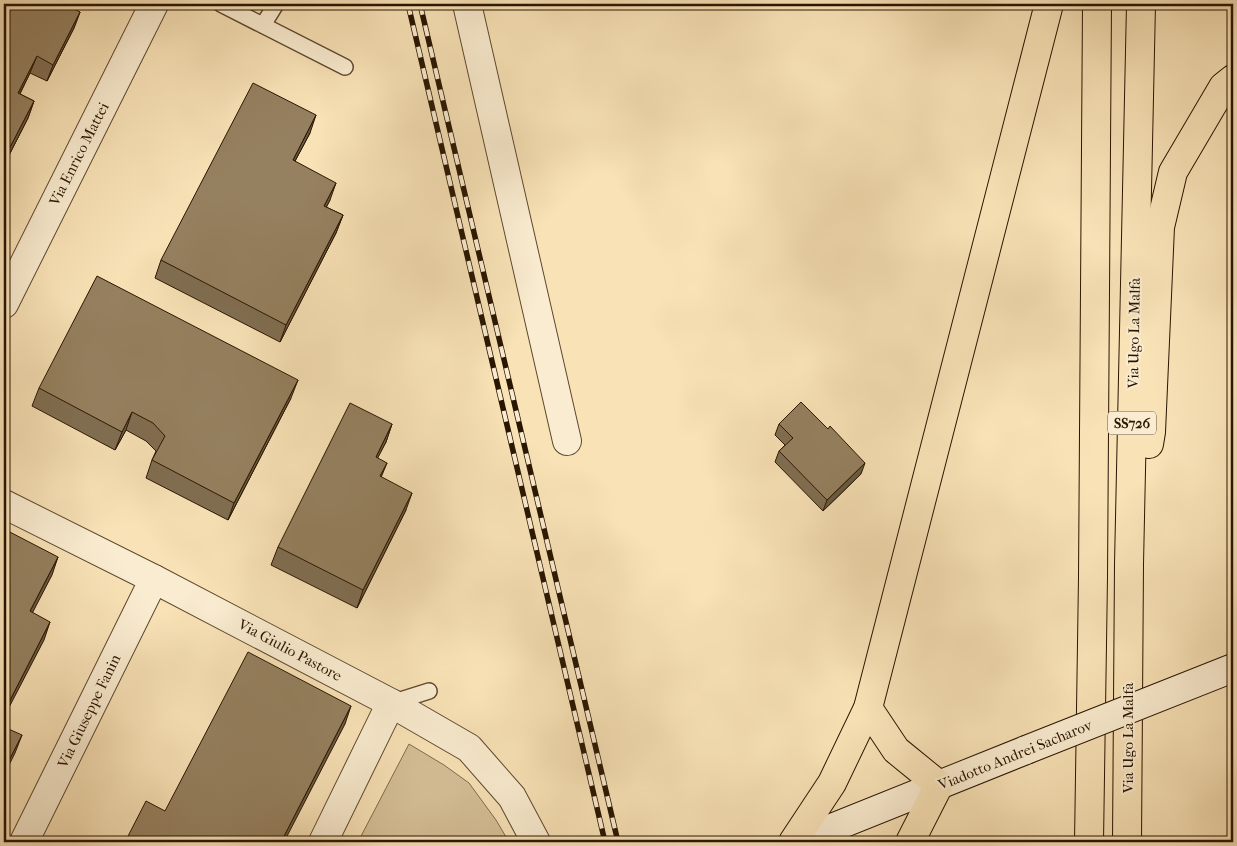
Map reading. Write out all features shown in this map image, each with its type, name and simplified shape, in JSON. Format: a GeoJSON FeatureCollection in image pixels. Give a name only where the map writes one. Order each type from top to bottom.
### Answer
{"type":"FeatureCollection","features":[{"type":"Feature","properties":{"kind":"highway"},"geometry":{"type":"LineString","coordinates":[[793,842],[832,783],[868,708],[1049,4]]}},
{"type":"Feature","properties":{"kind":"highway","name":"SS726"},"geometry":{"type":"LineString","coordinates":[[1090,842],[1097,4]]}},
{"type":"Feature","properties":{"kind":"highway","name":"Via Ugo La Malfa"},"geometry":{"type":"LineString","coordinates":[[1127,842],[1140,4]]}},
{"type":"Feature","properties":{"kind":"highway"},"geometry":{"type":"LineString","coordinates":[[1130,564],[1151,432],[1160,227],[1173,172],[1223,87],[1233,79]]}},
{"type":"Feature","properties":{"kind":"highway"},"geometry":{"type":"LineString","coordinates":[[868,708],[896,750],[939,785],[910,842]]}},
{"type":"Feature","properties":{"kind":"street","name":"Via Enrico Mattei"},"geometry":{"type":"LineString","coordinates":[[4,304],[154,4]]}},
{"type":"Feature","properties":{"kind":"street"},"geometry":{"type":"LineString","coordinates":[[467,4],[567,441]]}},
{"type":"Feature","properties":{"kind":"street","name":"Via Giulio Pastore"},"geometry":{"type":"LineString","coordinates":[[4,504],[154,579],[391,703],[469,748],[512,797],[536,842]]}},
{"type":"Feature","properties":{"kind":"street","name":"Via Giuseppe Fanin"},"geometry":{"type":"LineString","coordinates":[[24,842],[154,579]]}},
{"type":"Feature","properties":{"kind":"street","name":"Viadotto Andrei Sacharov"},"geometry":{"type":"LineString","coordinates":[[797,842],[1233,668]]}},
{"type":"Feature","properties":{"kind":"street"},"geometry":{"type":"LineString","coordinates":[[323,842],[391,703]]}},
{"type":"Feature","properties":{"kind":"lane"},"geometry":{"type":"LineString","coordinates":[[221,4],[345,67]]}},
{"type":"Feature","properties":{"kind":"lane"},"geometry":{"type":"LineString","coordinates":[[264,26],[276,4]]}},
{"type":"Feature","properties":{"kind":"lane"},"geometry":{"type":"LineString","coordinates":[[391,703],[429,691]]}},
{"type":"Feature","properties":{"kind":"shaded area"},"geometry":{"type":"Polygon","coordinates":[[[409,744],[469,783],[496,820],[509,842],[358,842],[409,744]]]}},
{"type":"Feature","properties":{"kind":"building"},"geometry":{"type":"Polygon","coordinates":[[[4,4],[65,4],[80,12],[53,65],[37,56],[18,93],[34,101],[7,153],[4,151],[4,4]]]}},
{"type":"Feature","properties":{"kind":"building"},"geometry":{"type":"Polygon","coordinates":[[[253,83],[316,115],[293,160],[336,183],[324,206],[343,215],[286,325],[161,260],[253,83]]]}},
{"type":"Feature","properties":{"kind":"building"},"geometry":{"type":"Polygon","coordinates":[[[97,276],[298,380],[234,503],[152,460],[165,436],[153,423],[132,412],[122,432],[39,388],[97,276]]]}},
{"type":"Feature","properties":{"kind":"building"},"geometry":{"type":"Polygon","coordinates":[[[801,402],[828,429],[830,426],[865,463],[827,500],[779,451],[793,438],[779,424],[801,402]]]}},
{"type":"Feature","properties":{"kind":"building"},"geometry":{"type":"Polygon","coordinates":[[[350,403],[392,424],[376,457],[387,463],[380,476],[412,493],[363,590],[278,547],[350,403]]]}},
{"type":"Feature","properties":{"kind":"building"},"geometry":{"type":"Polygon","coordinates":[[[4,529],[58,557],[30,611],[50,622],[4,712],[4,529]]]}},
{"type":"Feature","properties":{"kind":"building"},"geometry":{"type":"Polygon","coordinates":[[[248,652],[351,706],[281,842],[125,842],[146,801],[165,811],[248,652]]]}},
{"type":"Feature","properties":{"kind":"building"},"geometry":{"type":"Polygon","coordinates":[[[4,727],[22,735],[4,770],[4,727]]]}},
{"type":"Feature","properties":{"kind":"railway"},"geometry":{"type":"LineString","coordinates":[[408,4],[605,842]]}},
{"type":"Feature","properties":{"kind":"railway"},"geometry":{"type":"LineString","coordinates":[[420,4],[618,842]]}}]}
